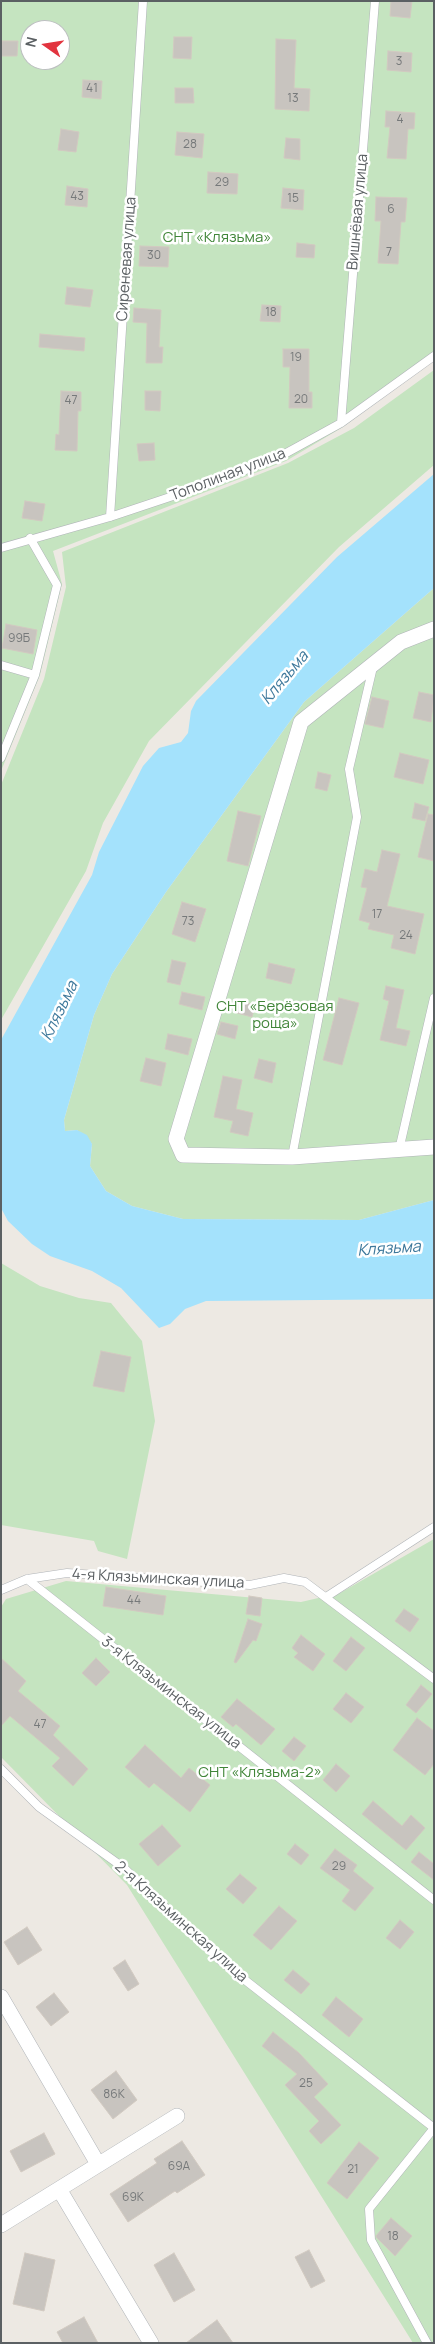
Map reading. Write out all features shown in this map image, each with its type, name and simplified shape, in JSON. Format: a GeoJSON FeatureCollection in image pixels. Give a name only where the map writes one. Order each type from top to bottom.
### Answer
{"type":"FeatureCollection","features":[{"type":"Feature","properties":{"kind":"street"},"geometry":{"type":"LineString","coordinates":[[434,629],[401,642],[301,722],[176,1139],[183,1155],[292,1157],[434,1147]]}},
{"type":"Feature","properties":{"kind":"street"},"geometry":{"type":"LineString","coordinates":[[1,1997],[98,2164]]}},
{"type":"Feature","properties":{"kind":"street"},"geometry":{"type":"LineString","coordinates":[[1,2225],[177,2116]]}},
{"type":"Feature","properties":{"kind":"street"},"geometry":{"type":"LineString","coordinates":[[59,2189],[151,2343]]}},
{"type":"Feature","properties":{"kind":"lane","name":"Сиреневая улица"},"geometry":{"type":"LineString","coordinates":[[110,518],[143,1]]}},
{"type":"Feature","properties":{"kind":"lane","name":"Вишнёвая улица"},"geometry":{"type":"LineString","coordinates":[[341,424],[374,1]]}},
{"type":"Feature","properties":{"kind":"lane","name":"Тополиная улица"},"geometry":{"type":"LineString","coordinates":[[1,548],[30,538],[110,518],[279,458],[341,424],[434,356]]}},
{"type":"Feature","properties":{"kind":"lane"},"geometry":{"type":"LineString","coordinates":[[1,758],[35,675],[58,585],[30,538]]}},
{"type":"Feature","properties":{"kind":"lane"},"geometry":{"type":"LineString","coordinates":[[292,1157],[357,817],[349,769],[374,663]]}},
{"type":"Feature","properties":{"kind":"lane"},"geometry":{"type":"LineString","coordinates":[[1,666],[35,675]]}},
{"type":"Feature","properties":{"kind":"lane"},"geometry":{"type":"LineString","coordinates":[[399,1150],[434,998]]}},
{"type":"Feature","properties":{"kind":"lane"},"geometry":{"type":"LineString","coordinates":[[326,1597],[434,1527]]}},
{"type":"Feature","properties":{"kind":"lane","name":"4-я Клязьминская улица"},"geometry":{"type":"LineString","coordinates":[[1,1590],[27,1579],[67,1573],[250,1585],[284,1578],[306,1582],[434,1679]]}},
{"type":"Feature","properties":{"kind":"lane","name":"3-я Клязьминская улица"},"geometry":{"type":"LineString","coordinates":[[27,1579],[434,1900]]}},
{"type":"Feature","properties":{"kind":"lane","name":"2-я Клязьминская улица"},"geometry":{"type":"LineString","coordinates":[[1,1769],[38,1807],[124,1868],[222,1962],[434,2128]]}},
{"type":"Feature","properties":{"kind":"lane"},"geometry":{"type":"LineString","coordinates":[[427,2343],[370,2240],[369,2209],[434,2128]]}},
{"type":"Feature","properties":{"kind":"green space","name":"СНТ «Клязьма»"},"geometry":{"type":"Polygon","coordinates":[[[1,1],[434,1],[434,360],[343,427],[286,461],[53,551],[62,584],[40,675],[1,771],[1,1]]]}},
{"type":"Feature","properties":{"kind":"green space"},"geometry":{"type":"Polygon","coordinates":[[[434,370],[434,465],[339,547],[149,741],[103,823],[86,871],[1,1020],[1,785],[44,679],[66,587],[62,552],[288,463],[354,428],[434,370]]]}},
{"type":"Feature","properties":{"kind":"green space","name":"СНТ «Берёзовая роща»"},"geometry":{"type":"Polygon","coordinates":[[[434,588],[434,1200],[359,1220],[183,1219],[132,1206],[106,1191],[90,1166],[92,1144],[77,1130],[65,1131],[64,1120],[94,1015],[112,974],[166,892],[304,702],[434,588]]]}},
{"type":"Feature","properties":{"kind":"green space"},"geometry":{"type":"Polygon","coordinates":[[[1,1263],[40,1286],[79,1298],[111,1303],[142,1341],[155,1421],[127,1559],[98,1551],[94,1541],[1,1525],[1,1263]]]}},
{"type":"Feature","properties":{"kind":"green space","name":"СНТ «Клязьма-2»"},"geometry":{"type":"Polygon","coordinates":[[[434,1539],[434,2343],[413,2343],[127,1885],[1,1757],[1,1607],[6,1599],[66,1581],[301,1602],[340,1593],[434,1539]]]}},
{"type":"Feature","properties":{"kind":"water","name":"Клязьма"},"geometry":{"type":"Polygon","coordinates":[[[434,474],[434,588],[304,702],[166,892],[112,974],[94,1015],[64,1120],[65,1131],[77,1130],[87,1135],[92,1144],[90,1166],[106,1191],[132,1206],[183,1219],[359,1220],[434,1200],[434,1299],[206,1301],[185,1309],[170,1324],[159,1328],[121,1288],[92,1271],[50,1256],[32,1244],[8,1221],[1,1208],[1,1040],[92,875],[99,852],[143,766],[159,748],[181,742],[188,733],[191,711],[196,701],[337,557],[434,474]]]}},
{"type":"Feature","properties":{"kind":"building"},"geometry":{"type":"Polygon","coordinates":[[[391,1],[412,1],[410,18],[390,16],[391,1]]]}},
{"type":"Feature","properties":{"kind":"building"},"geometry":{"type":"Polygon","coordinates":[[[174,37],[192,37],[191,59],[173,58],[174,37]]]}},
{"type":"Feature","properties":{"kind":"building"},"geometry":{"type":"Polygon","coordinates":[[[276,39],[296,40],[294,88],[310,89],[309,111],[275,109],[276,39]]]}},
{"type":"Feature","properties":{"kind":"building"},"geometry":{"type":"Polygon","coordinates":[[[2,41],[18,41],[17,56],[1,56],[2,41]]]}},
{"type":"Feature","properties":{"kind":"building"},"geometry":{"type":"Polygon","coordinates":[[[388,51],[412,53],[411,72],[387,70],[388,51]]]}},
{"type":"Feature","properties":{"kind":"building"},"geometry":{"type":"Polygon","coordinates":[[[83,80],[102,81],[101,99],[82,97],[83,80]]]}},
{"type":"Feature","properties":{"kind":"building"},"geometry":{"type":"Polygon","coordinates":[[[175,88],[193,88],[194,103],[175,103],[175,88]]]}},
{"type":"Feature","properties":{"kind":"building"},"geometry":{"type":"Polygon","coordinates":[[[386,111],[415,113],[414,129],[408,129],[406,159],[387,158],[390,127],[385,127],[386,111]]]}},
{"type":"Feature","properties":{"kind":"building"},"geometry":{"type":"Polygon","coordinates":[[[61,129],[79,132],[76,152],[58,150],[61,129]]]}},
{"type":"Feature","properties":{"kind":"building"},"geometry":{"type":"Polygon","coordinates":[[[177,132],[204,134],[202,158],[175,155],[177,132]]]}},
{"type":"Feature","properties":{"kind":"building"},"geometry":{"type":"Polygon","coordinates":[[[286,138],[300,139],[300,160],[284,158],[286,138]]]}},
{"type":"Feature","properties":{"kind":"building"},"geometry":{"type":"Polygon","coordinates":[[[208,172],[238,174],[237,194],[207,193],[208,172]]]}},
{"type":"Feature","properties":{"kind":"building"},"geometry":{"type":"Polygon","coordinates":[[[67,186],[88,189],[87,207],[65,205],[67,186]]]}},
{"type":"Feature","properties":{"kind":"building"},"geometry":{"type":"Polygon","coordinates":[[[283,188],[304,190],[303,210],[281,208],[283,188]]]}},
{"type":"Feature","properties":{"kind":"building"},"geometry":{"type":"Polygon","coordinates":[[[376,197],[407,198],[405,222],[401,222],[398,264],[378,263],[381,221],[375,221],[376,197]]]}},
{"type":"Feature","properties":{"kind":"building"},"geometry":{"type":"Polygon","coordinates":[[[297,243],[315,245],[314,258],[296,257],[297,243]]]}},
{"type":"Feature","properties":{"kind":"building"},"geometry":{"type":"Polygon","coordinates":[[[140,246],[169,247],[168,267],[139,266],[140,246]]]}},
{"type":"Feature","properties":{"kind":"building"},"geometry":{"type":"Polygon","coordinates":[[[67,287],[93,290],[90,307],[65,304],[67,287]]]}},
{"type":"Feature","properties":{"kind":"building"},"geometry":{"type":"Polygon","coordinates":[[[262,305],[281,306],[280,322],[260,321],[262,305]]]}},
{"type":"Feature","properties":{"kind":"building"},"geometry":{"type":"Polygon","coordinates":[[[134,308],[161,310],[159,347],[163,347],[162,363],[146,363],[147,323],[133,322],[134,308]]]}},
{"type":"Feature","properties":{"kind":"building"},"geometry":{"type":"Polygon","coordinates":[[[40,334],[85,338],[84,351],[39,347],[40,334]]]}},
{"type":"Feature","properties":{"kind":"building"},"geometry":{"type":"Polygon","coordinates":[[[283,349],[309,349],[309,392],[312,392],[312,408],[289,408],[290,367],[283,367],[283,349]]]}},
{"type":"Feature","properties":{"kind":"building"},"geometry":{"type":"Polygon","coordinates":[[[61,391],[81,392],[81,411],[78,411],[77,451],[55,450],[56,434],[59,435],[61,391]]]}},
{"type":"Feature","properties":{"kind":"building"},"geometry":{"type":"Polygon","coordinates":[[[145,391],[161,391],[160,411],[145,410],[145,391]]]}},
{"type":"Feature","properties":{"kind":"building"},"geometry":{"type":"Polygon","coordinates":[[[154,443],[155,460],[139,461],[137,444],[154,443]]]}},
{"type":"Feature","properties":{"kind":"building"},"geometry":{"type":"Polygon","coordinates":[[[25,501],[45,504],[42,521],[22,518],[25,501]]]}},
{"type":"Feature","properties":{"kind":"building"},"geometry":{"type":"Polygon","coordinates":[[[6,624],[37,630],[33,654],[2,648],[6,624]]]}},
{"type":"Feature","properties":{"kind":"building"},"geometry":{"type":"Polygon","coordinates":[[[419,692],[434,695],[431,722],[413,718],[419,692]]]}},
{"type":"Feature","properties":{"kind":"building"},"geometry":{"type":"Polygon","coordinates":[[[372,697],[389,701],[383,728],[365,724],[372,697]]]}},
{"type":"Feature","properties":{"kind":"building"},"geometry":{"type":"Polygon","coordinates":[[[400,753],[429,760],[423,784],[394,777],[400,753]]]}},
{"type":"Feature","properties":{"kind":"building"},"geometry":{"type":"Polygon","coordinates":[[[318,772],[331,775],[327,791],[315,788],[318,772]]]}},
{"type":"Feature","properties":{"kind":"building"},"geometry":{"type":"Polygon","coordinates":[[[415,803],[429,807],[425,821],[412,818],[415,803]]]}},
{"type":"Feature","properties":{"kind":"building"},"geometry":{"type":"Polygon","coordinates":[[[238,811],[261,816],[248,866],[227,861],[238,811]]]}},
{"type":"Feature","properties":{"kind":"building"},"geometry":{"type":"Polygon","coordinates":[[[428,814],[434,815],[434,861],[418,857],[428,814]]]}},
{"type":"Feature","properties":{"kind":"building"},"geometry":{"type":"Polygon","coordinates":[[[382,850],[400,854],[387,906],[424,914],[415,954],[391,948],[394,935],[368,929],[370,923],[359,920],[367,888],[361,887],[365,869],[377,872],[382,850]]]}},
{"type":"Feature","properties":{"kind":"building"},"geometry":{"type":"Polygon","coordinates":[[[182,902],[206,909],[195,942],[172,934],[182,902]]]}},
{"type":"Feature","properties":{"kind":"building"},"geometry":{"type":"Polygon","coordinates":[[[172,960],[186,963],[180,985],[167,982],[172,960]]]}},
{"type":"Feature","properties":{"kind":"building"},"geometry":{"type":"Polygon","coordinates":[[[269,963],[295,969],[291,984],[266,978],[269,963]]]}},
{"type":"Feature","properties":{"kind":"building"},"geometry":{"type":"Polygon","coordinates":[[[386,986],[404,990],[396,1028],[410,1031],[406,1046],[380,1040],[389,1001],[383,999],[386,986]]]}},
{"type":"Feature","properties":{"kind":"building"},"geometry":{"type":"Polygon","coordinates":[[[182,992],[205,997],[202,1010],[179,1004],[182,992]]]}},
{"type":"Feature","properties":{"kind":"building"},"geometry":{"type":"Polygon","coordinates":[[[339,998],[359,1003],[342,1065],[323,1060],[339,998]]]}},
{"type":"Feature","properties":{"kind":"building"},"geometry":{"type":"Polygon","coordinates":[[[239,1001],[255,1005],[252,1017],[237,1013],[239,1001]]]}},
{"type":"Feature","properties":{"kind":"building"},"geometry":{"type":"Polygon","coordinates":[[[221,1022],[238,1026],[235,1039],[217,1034],[221,1022]]]}},
{"type":"Feature","properties":{"kind":"building"},"geometry":{"type":"Polygon","coordinates":[[[168,1034],[192,1039],[188,1055],[165,1049],[168,1034]]]}},
{"type":"Feature","properties":{"kind":"building"},"geometry":{"type":"Polygon","coordinates":[[[146,1058],[166,1063],[161,1086],[140,1081],[146,1058]]]}},
{"type":"Feature","properties":{"kind":"building"},"geometry":{"type":"Polygon","coordinates":[[[259,1059],[276,1063],[272,1083],[254,1078],[259,1059]]]}},
{"type":"Feature","properties":{"kind":"building"},"geometry":{"type":"Polygon","coordinates":[[[223,1076],[242,1080],[236,1109],[253,1113],[248,1136],[230,1132],[233,1121],[214,1117],[223,1076]]]}},
{"type":"Feature","properties":{"kind":"building"},"geometry":{"type":"Polygon","coordinates":[[[101,1351],[131,1357],[124,1392],[93,1386],[101,1351]]]}},
{"type":"Feature","properties":{"kind":"building"},"geometry":{"type":"Polygon","coordinates":[[[106,1587],[166,1596],[163,1615],[103,1606],[106,1587]]]}},
{"type":"Feature","properties":{"kind":"building"},"geometry":{"type":"Polygon","coordinates":[[[249,1596],[262,1598],[260,1616],[246,1614],[249,1596]]]}},
{"type":"Feature","properties":{"kind":"building"},"geometry":{"type":"Polygon","coordinates":[[[404,1609],[419,1619],[410,1632],[395,1621],[404,1609]]]}},
{"type":"Feature","properties":{"kind":"building"},"geometry":{"type":"Polygon","coordinates":[[[248,1619],[262,1624],[256,1641],[253,1640],[236,1663],[234,1662],[248,1619]]]}},
{"type":"Feature","properties":{"kind":"building"},"geometry":{"type":"Polygon","coordinates":[[[301,1635],[325,1654],[313,1671],[294,1657],[298,1653],[292,1648],[301,1635]]]}},
{"type":"Feature","properties":{"kind":"building"},"geometry":{"type":"Polygon","coordinates":[[[351,1637],[365,1648],[346,1671],[333,1661],[351,1637]]]}},
{"type":"Feature","properties":{"kind":"building"},"geometry":{"type":"Polygon","coordinates":[[[1,1658],[26,1681],[18,1691],[60,1726],[53,1735],[88,1769],[73,1786],[52,1766],[60,1758],[10,1716],[1,1726],[1,1658]]]}},
{"type":"Feature","properties":{"kind":"building"},"geometry":{"type":"Polygon","coordinates":[[[96,1658],[110,1672],[96,1686],[82,1673],[96,1658]]]}},
{"type":"Feature","properties":{"kind":"building"},"geometry":{"type":"Polygon","coordinates":[[[421,1685],[432,1694],[416,1713],[406,1705],[421,1685]]]}},
{"type":"Feature","properties":{"kind":"building"},"geometry":{"type":"Polygon","coordinates":[[[346,1693],[364,1707],[351,1723],[333,1709],[346,1693]]]}},
{"type":"Feature","properties":{"kind":"building"},"geometry":{"type":"Polygon","coordinates":[[[237,1699],[275,1729],[261,1745],[236,1724],[233,1727],[221,1717],[237,1699]]]}},
{"type":"Feature","properties":{"kind":"building"},"geometry":{"type":"Polygon","coordinates":[[[417,1718],[434,1731],[434,1764],[425,1775],[393,1750],[417,1718]]]}},
{"type":"Feature","properties":{"kind":"building"},"geometry":{"type":"Polygon","coordinates":[[[294,1737],[306,1746],[294,1761],[282,1751],[294,1737]]]}},
{"type":"Feature","properties":{"kind":"building"},"geometry":{"type":"Polygon","coordinates":[[[145,1745],[181,1778],[189,1768],[210,1785],[190,1812],[154,1783],[149,1788],[125,1767],[145,1745]]]}},
{"type":"Feature","properties":{"kind":"building"},"geometry":{"type":"Polygon","coordinates":[[[336,1764],[350,1776],[336,1792],[323,1780],[336,1764]]]}},
{"type":"Feature","properties":{"kind":"building"},"geometry":{"type":"Polygon","coordinates":[[[373,1801],[402,1826],[411,1815],[425,1828],[406,1850],[362,1814],[373,1801]]]}},
{"type":"Feature","properties":{"kind":"building"},"geometry":{"type":"Polygon","coordinates":[[[162,1825],[181,1846],[158,1866],[139,1844],[162,1825]]]}},
{"type":"Feature","properties":{"kind":"building"},"geometry":{"type":"Polygon","coordinates":[[[295,1844],[309,1855],[301,1865],[287,1854],[295,1844]]]}},
{"type":"Feature","properties":{"kind":"building"},"geometry":{"type":"Polygon","coordinates":[[[335,1849],[357,1865],[353,1871],[374,1888],[355,1911],[342,1901],[350,1890],[320,1868],[335,1849]]]}},
{"type":"Feature","properties":{"kind":"building"},"geometry":{"type":"Polygon","coordinates":[[[419,1852],[434,1864],[434,1880],[411,1862],[419,1852]]]}},
{"type":"Feature","properties":{"kind":"building"},"geometry":{"type":"Polygon","coordinates":[[[240,1874],[257,1888],[243,1904],[226,1889],[240,1874]]]}},
{"type":"Feature","properties":{"kind":"building"},"geometry":{"type":"Polygon","coordinates":[[[279,1906],[297,1921],[271,1950],[253,1935],[279,1906]]]}},
{"type":"Feature","properties":{"kind":"building"},"geometry":{"type":"Polygon","coordinates":[[[400,1920],[414,1932],[400,1949],[386,1938],[400,1920]]]}},
{"type":"Feature","properties":{"kind":"building"},"geometry":{"type":"Polygon","coordinates":[[[27,1927],[42,1950],[18,1965],[4,1942],[27,1927]]]}},
{"type":"Feature","properties":{"kind":"building"},"geometry":{"type":"Polygon","coordinates":[[[125,1960],[139,1984],[128,1991],[113,1968],[125,1960]]]}},
{"type":"Feature","properties":{"kind":"building"},"geometry":{"type":"Polygon","coordinates":[[[293,1970],[310,1984],[301,1994],[284,1980],[293,1970]]]}},
{"type":"Feature","properties":{"kind":"building"},"geometry":{"type":"Polygon","coordinates":[[[54,1993],[69,2012],[51,2026],[36,2007],[54,1993]]]}},
{"type":"Feature","properties":{"kind":"building"},"geometry":{"type":"Polygon","coordinates":[[[336,1997],[363,2019],[349,2037],[322,2015],[336,1997]]]}},
{"type":"Feature","properties":{"kind":"building"},"geometry":{"type":"Polygon","coordinates":[[[273,2032],[299,2053],[328,2084],[314,2097],[341,2125],[321,2144],[309,2131],[319,2121],[285,2085],[297,2074],[262,2046],[273,2032]]]}},
{"type":"Feature","properties":{"kind":"building"},"geometry":{"type":"Polygon","coordinates":[[[116,2071],[137,2100],[113,2119],[91,2090],[116,2071]]]}},
{"type":"Feature","properties":{"kind":"building"},"geometry":{"type":"Polygon","coordinates":[[[44,2133],[55,2154],[21,2172],[10,2151],[44,2133]]]}},
{"type":"Feature","properties":{"kind":"building"},"geometry":{"type":"Polygon","coordinates":[[[182,2141],[205,2175],[177,2193],[175,2191],[128,2222],[110,2194],[157,2163],[154,2159],[182,2141]]]}},
{"type":"Feature","properties":{"kind":"building"},"geometry":{"type":"Polygon","coordinates":[[[359,2142],[379,2158],[347,2199],[327,2183],[359,2142]]]}},
{"type":"Feature","properties":{"kind":"building"},"geometry":{"type":"Polygon","coordinates":[[[391,2218],[412,2236],[395,2256],[376,2236],[391,2218]]]}},
{"type":"Feature","properties":{"kind":"building"},"geometry":{"type":"Polygon","coordinates":[[[309,2250],[325,2281],[311,2288],[295,2257],[309,2250]]]}},
{"type":"Feature","properties":{"kind":"building"},"geometry":{"type":"Polygon","coordinates":[[[25,2253],[55,2260],[44,2311],[13,2304],[25,2253]]]}},
{"type":"Feature","properties":{"kind":"building"},"geometry":{"type":"Polygon","coordinates":[[[174,2253],[195,2290],[174,2302],[154,2265],[174,2253]]]}},
{"type":"Feature","properties":{"kind":"building"},"geometry":{"type":"Polygon","coordinates":[[[84,2317],[98,2343],[63,2343],[57,2332],[84,2317]]]}},
{"type":"Feature","properties":{"kind":"building"},"geometry":{"type":"Polygon","coordinates":[[[217,2320],[233,2343],[186,2343],[217,2320]]]}}]}
